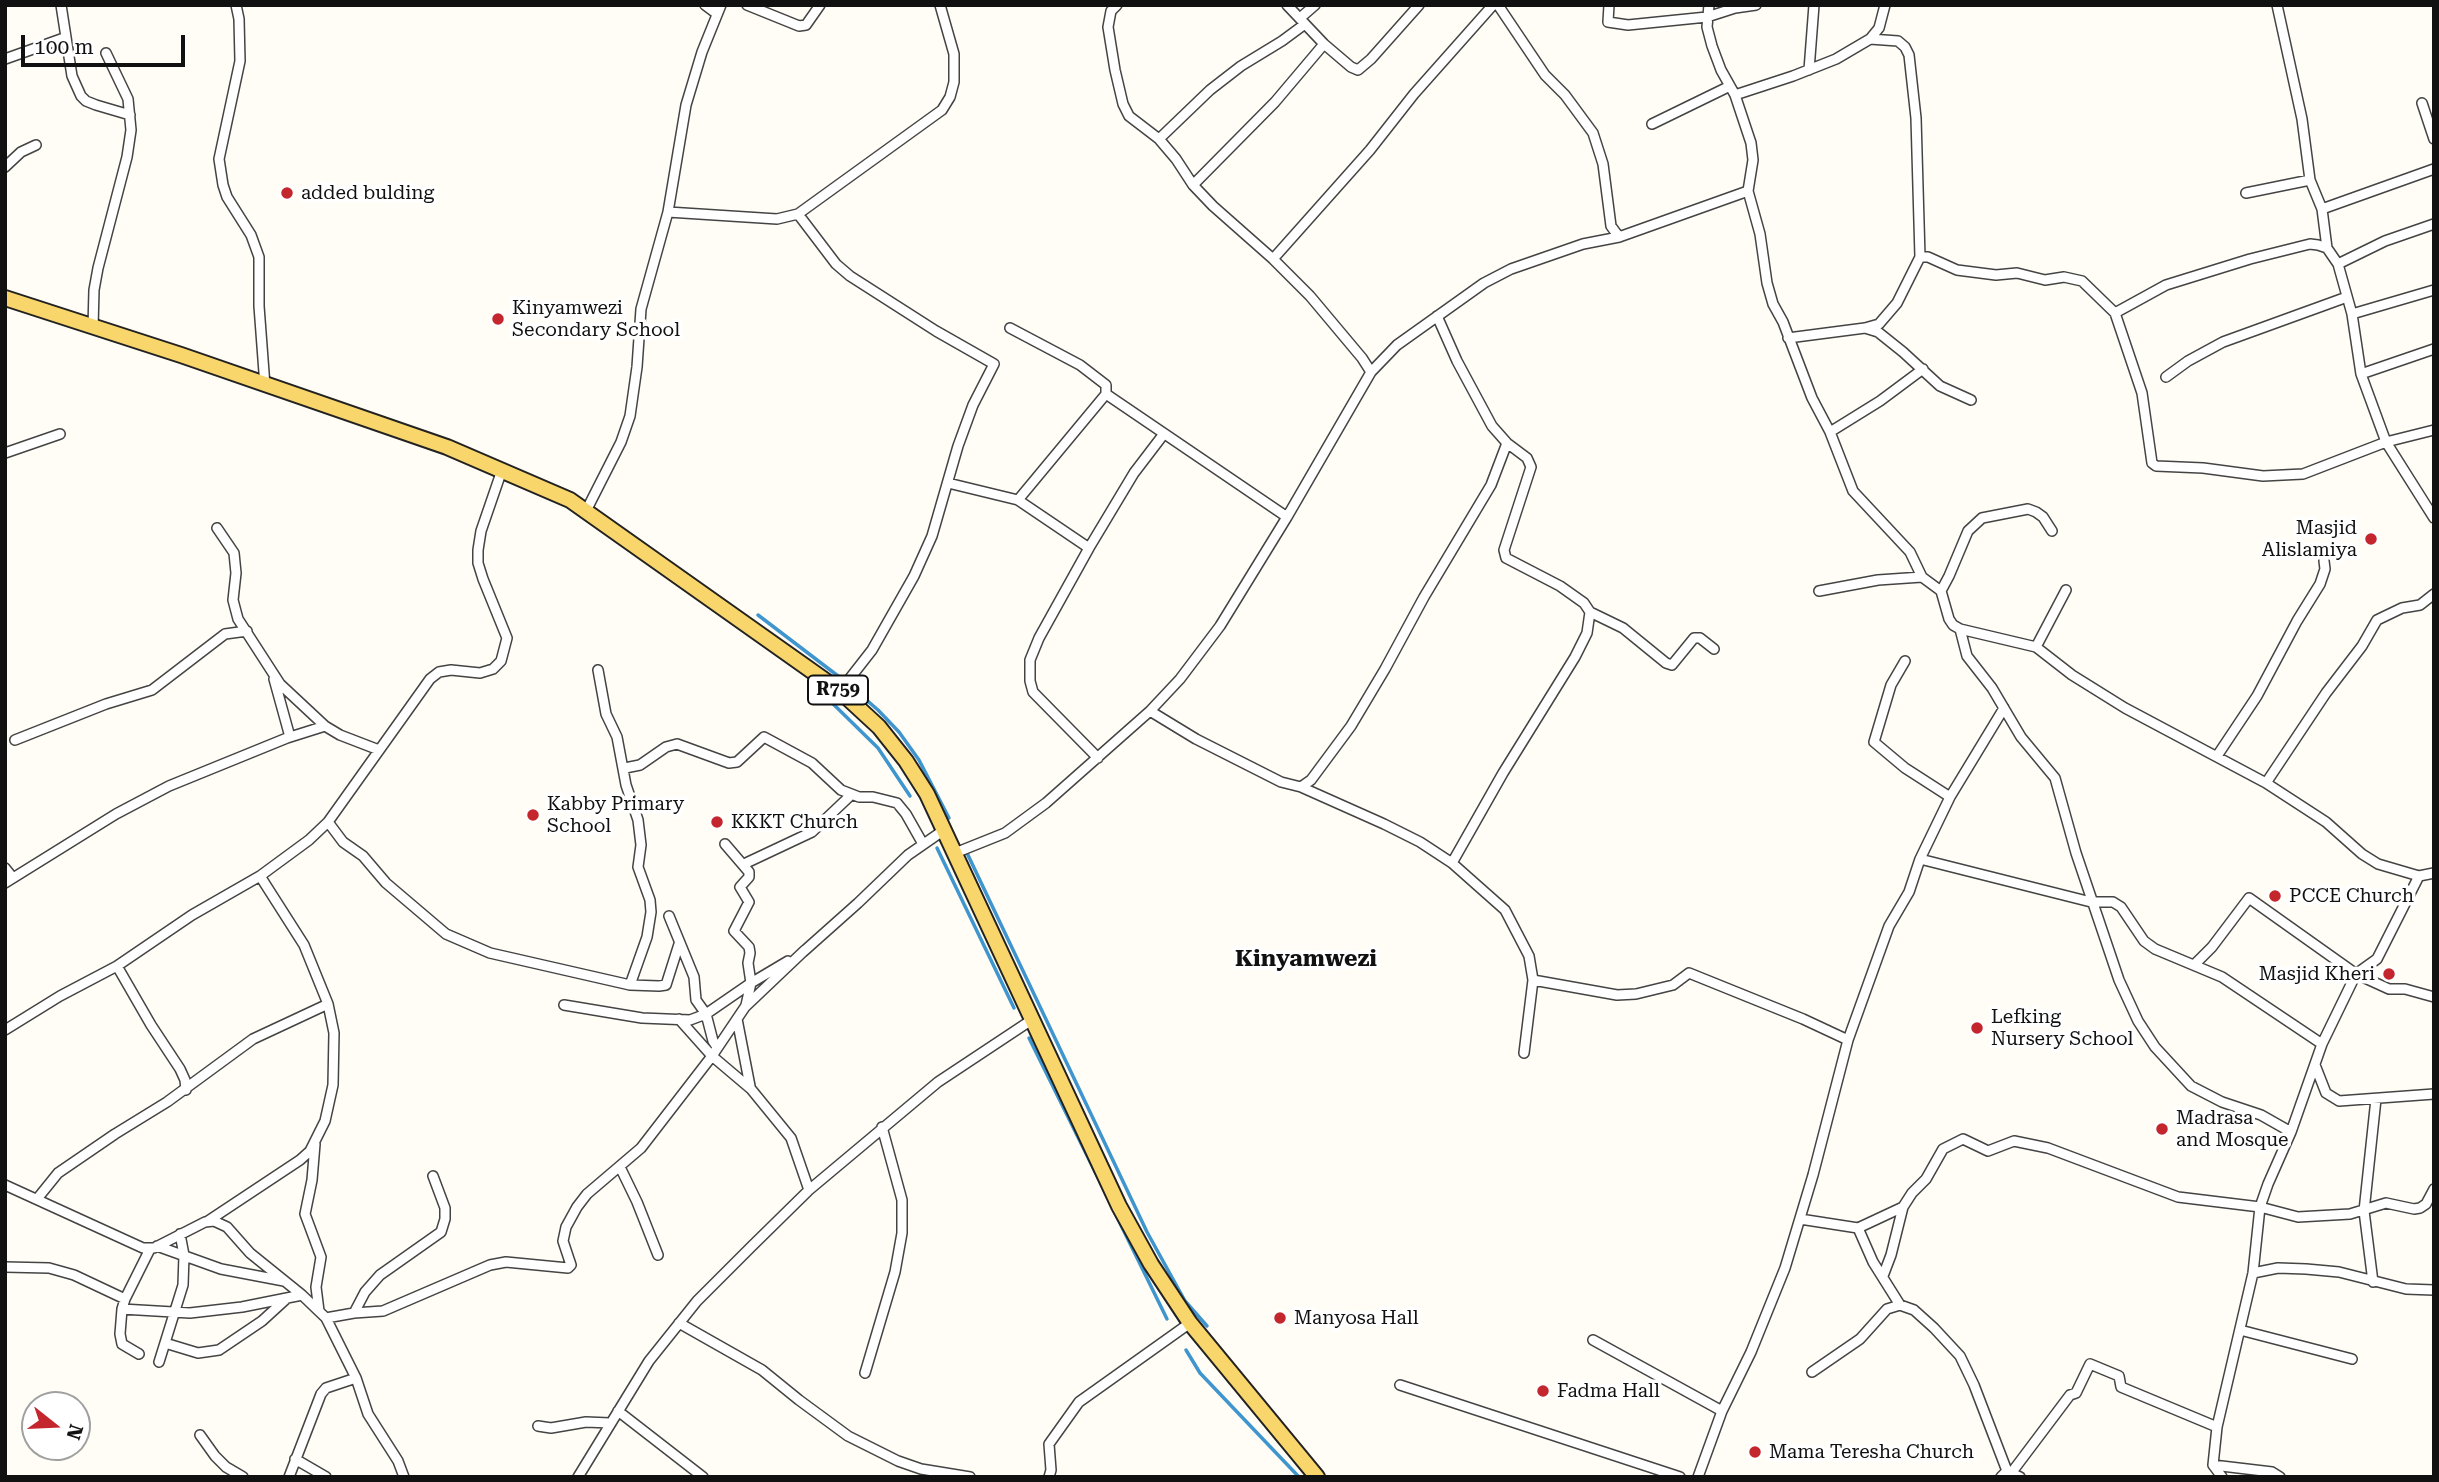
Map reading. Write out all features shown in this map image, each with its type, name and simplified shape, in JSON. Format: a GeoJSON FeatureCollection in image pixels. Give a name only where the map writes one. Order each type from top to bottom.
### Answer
{"type":"FeatureCollection","features":[{"type":"Feature","properties":{"kind":"main road","name":"R759"},"geometry":{"type":"LineString","coordinates":[[5,298],[181,355],[447,447],[570,500],[840,691],[878,727],[906,761],[927,794],[1119,1206],[1151,1264],[1190,1322],[1317,1477]]}},
{"type":"Feature","properties":{"kind":"street"},"geometry":{"type":"LineString","coordinates":[[61,5],[64,38],[72,76],[80,96],[96,105],[130,115]]}},
{"type":"Feature","properties":{"kind":"street"},"geometry":{"type":"LineString","coordinates":[[236,5],[240,61],[219,159],[227,197],[251,234],[259,257],[259,306],[265,386]]}},
{"type":"Feature","properties":{"kind":"street"},"geometry":{"type":"LineString","coordinates":[[586,511],[621,442],[630,416],[637,367],[640,309],[668,212],[686,105],[702,52],[719,10],[705,5]]}},
{"type":"Feature","properties":{"kind":"street"},"geometry":{"type":"LineString","coordinates":[[747,5],[799,26],[806,25],[820,5]]}},
{"type":"Feature","properties":{"kind":"street"},"geometry":{"type":"LineString","coordinates":[[668,212],[777,219],[798,214],[942,110],[950,97],[954,82],[954,54],[940,5]]}},
{"type":"Feature","properties":{"kind":"street"},"geometry":{"type":"LineString","coordinates":[[1117,5],[1111,11],[1108,27],[1123,104],[1129,116],[1159,139],[1193,185],[1213,206],[1310,296],[1371,372]]}},
{"type":"Feature","properties":{"kind":"street"},"geometry":{"type":"LineString","coordinates":[[1287,5],[1324,44],[1358,70],[1371,60],[1419,5]]}},
{"type":"Feature","properties":{"kind":"street"},"geometry":{"type":"LineString","coordinates":[[1159,139],[1210,90],[1302,21],[1315,5]]}},
{"type":"Feature","properties":{"kind":"street"},"geometry":{"type":"LineString","coordinates":[[1273,259],[1370,150],[1414,94],[1496,5],[1545,75],[1565,95],[1593,133],[1600,147],[1611,226],[1619,237]]}},
{"type":"Feature","properties":{"kind":"street"},"geometry":{"type":"LineString","coordinates":[[1609,5],[1608,22],[1628,25],[1706,18],[1735,8],[1756,5]]}},
{"type":"Feature","properties":{"kind":"street"},"geometry":{"type":"LineString","coordinates":[[1709,5],[1706,18],[1712,46],[1733,91],[1751,143],[1753,160],[1748,191],[1760,234],[1773,304],[1783,322],[1812,398],[1853,491],[1910,552],[1922,577],[1941,591],[1949,619],[1960,629],[2036,647],[2072,675],[2104,695],[2266,783],[2326,822],[2343,839],[2378,864],[2419,876],[2434,873]]}},
{"type":"Feature","properties":{"kind":"street"},"geometry":{"type":"LineString","coordinates":[[1809,70],[1815,5]]}},
{"type":"Feature","properties":{"kind":"street"},"geometry":{"type":"LineString","coordinates":[[1652,124],[1733,91],[1809,70],[1836,59],[1870,39],[1879,28],[1885,5]]}},
{"type":"Feature","properties":{"kind":"street"},"geometry":{"type":"LineString","coordinates":[[2277,5],[2302,119],[2311,180],[2322,209],[2327,248],[2338,264],[2352,314],[2361,374],[2386,442],[2434,517]]}},
{"type":"Feature","properties":{"kind":"street"},"geometry":{"type":"LineString","coordinates":[[5,59],[64,38]]}},
{"type":"Feature","properties":{"kind":"street"},"geometry":{"type":"LineString","coordinates":[[1788,338],[1878,324],[1897,303],[1920,257],[1916,118],[1909,55],[1898,41],[1870,39]]}},
{"type":"Feature","properties":{"kind":"street"},"geometry":{"type":"LineString","coordinates":[[1193,185],[1275,102],[1324,44]]}},
{"type":"Feature","properties":{"kind":"street"},"geometry":{"type":"LineString","coordinates":[[93,327],[94,290],[127,157],[131,130],[128,99],[106,53]]}},
{"type":"Feature","properties":{"kind":"street"},"geometry":{"type":"LineString","coordinates":[[2422,103],[2434,139]]}},
{"type":"Feature","properties":{"kind":"street"},"geometry":{"type":"LineString","coordinates":[[5,167],[21,152],[36,145]]}},
{"type":"Feature","properties":{"kind":"street"},"geometry":{"type":"LineString","coordinates":[[2322,209],[2434,169]]}},
{"type":"Feature","properties":{"kind":"street"},"geometry":{"type":"LineString","coordinates":[[2246,193],[2311,180]]}},
{"type":"Feature","properties":{"kind":"street"},"geometry":{"type":"LineString","coordinates":[[955,853],[1005,833],[1046,803],[1150,711],[1180,679],[1220,626],[1371,372],[1396,345],[1484,283],[1511,269],[1584,244],[1619,237],[1748,191]]}},
{"type":"Feature","properties":{"kind":"street"},"geometry":{"type":"LineString","coordinates":[[798,214],[836,264],[850,276],[994,364],[973,405],[958,446],[932,536],[896,611],[872,650],[840,691]]}},
{"type":"Feature","properties":{"kind":"street"},"geometry":{"type":"LineString","coordinates":[[2338,264],[2385,241],[2434,224]]}},
{"type":"Feature","properties":{"kind":"street"},"geometry":{"type":"LineString","coordinates":[[2115,313],[2166,285],[2250,259],[2310,244],[2327,248]]}},
{"type":"Feature","properties":{"kind":"street"},"geometry":{"type":"LineString","coordinates":[[1920,257],[1928,257],[1957,270],[1996,275],[2017,273],[2045,280],[2064,277],[2082,281],[2115,313],[2142,393],[2152,463],[2156,466],[2222,470],[2263,476],[2303,474],[2386,442],[2434,430]]}},
{"type":"Feature","properties":{"kind":"street"},"geometry":{"type":"LineString","coordinates":[[2352,314],[2434,290]]}},
{"type":"Feature","properties":{"kind":"street"},"geometry":{"type":"LineString","coordinates":[[2166,377],[2188,361],[2223,342],[2347,297]]}},
{"type":"Feature","properties":{"kind":"street"},"geometry":{"type":"LineString","coordinates":[[1437,316],[1457,361],[1492,426],[1507,443],[1527,458],[1531,467],[1504,550],[1506,558],[1560,586],[1584,603],[1590,612],[1623,628],[1667,663],[1672,665],[1694,638],[1700,638],[1714,649]]}},
{"type":"Feature","properties":{"kind":"street"},"geometry":{"type":"LineString","coordinates":[[1010,328],[1080,365],[1106,385],[1106,394],[1018,500]]}},
{"type":"Feature","properties":{"kind":"street"},"geometry":{"type":"LineString","coordinates":[[1865,328],[1878,332],[1940,386],[1971,400]]}},
{"type":"Feature","properties":{"kind":"street"},"geometry":{"type":"LineString","coordinates":[[2361,374],[2434,349]]}},
{"type":"Feature","properties":{"kind":"street"},"geometry":{"type":"LineString","coordinates":[[1829,432],[1880,401],[1923,369]]}},
{"type":"Feature","properties":{"kind":"street"},"geometry":{"type":"LineString","coordinates":[[1106,394],[1287,517]]}},
{"type":"Feature","properties":{"kind":"street"},"geometry":{"type":"LineString","coordinates":[[5,453],[60,434]]}},
{"type":"Feature","properties":{"kind":"street"},"geometry":{"type":"LineString","coordinates":[[1098,758],[1033,692],[1029,672],[1030,660],[1039,638],[1089,548],[1134,473],[1163,435]]}},
{"type":"Feature","properties":{"kind":"street"},"geometry":{"type":"LineString","coordinates":[[1301,787],[1311,780],[1351,726],[1424,597],[1492,485],[1507,443]]}},
{"type":"Feature","properties":{"kind":"street"},"geometry":{"type":"LineString","coordinates":[[5,1030],[60,996],[117,966],[192,915],[260,876],[309,840],[328,822],[430,679],[439,672],[451,670],[480,673],[493,669],[501,661],[507,638],[483,579],[478,563],[478,550],[481,531],[502,470]]}},
{"type":"Feature","properties":{"kind":"street"},"geometry":{"type":"LineString","coordinates":[[948,483],[1018,500],[1089,548]]}},
{"type":"Feature","properties":{"kind":"street"},"geometry":{"type":"LineString","coordinates":[[1941,591],[1968,531],[1982,518],[2028,509],[2043,517],[2052,531]]}},
{"type":"Feature","properties":{"kind":"street"},"geometry":{"type":"LineString","coordinates":[[217,527],[234,553],[236,573],[233,600],[239,619],[273,674],[286,691],[324,726],[379,750]]}},
{"type":"Feature","properties":{"kind":"street"},"geometry":{"type":"LineString","coordinates":[[2217,756],[2257,696],[2320,584],[2325,569],[2324,561]]}},
{"type":"Feature","properties":{"kind":"street"},"geometry":{"type":"LineString","coordinates":[[1819,590],[1878,580],[1922,577]]}},
{"type":"Feature","properties":{"kind":"street"},"geometry":{"type":"LineString","coordinates":[[2036,647],[2066,590]]}},
{"type":"Feature","properties":{"kind":"street"},"geometry":{"type":"LineString","coordinates":[[2266,783],[2326,693],[2362,646],[2377,620],[2402,608],[2420,605],[2434,594]]}},
{"type":"Feature","properties":{"kind":"street"},"geometry":{"type":"LineString","coordinates":[[1452,863],[1503,773],[1575,657],[1587,633],[1590,612]]}},
{"type":"Feature","properties":{"kind":"street"},"geometry":{"type":"LineString","coordinates":[[1960,629],[1967,656],[1987,681],[2021,737],[2055,778],[2091,902],[2119,980],[2138,1021],[2155,1047],[2192,1086],[2222,1102],[2261,1115],[2291,1132]]}},
{"type":"Feature","properties":{"kind":"street"},"geometry":{"type":"LineString","coordinates":[[15,740],[106,704],[152,690],[225,634],[247,631]]}},
{"type":"Feature","properties":{"kind":"street"},"geometry":{"type":"LineString","coordinates":[[1905,661],[1891,685],[1874,742],[1905,768],[1950,797]]}},
{"type":"Feature","properties":{"kind":"street"},"geometry":{"type":"LineString","coordinates":[[598,670],[606,714],[617,737],[625,768],[626,785],[635,807],[641,845],[638,867],[650,901],[648,937],[630,985]]}},
{"type":"Feature","properties":{"kind":"street"},"geometry":{"type":"LineString","coordinates":[[273,674],[290,737]]}},
{"type":"Feature","properties":{"kind":"street"},"geometry":{"type":"LineString","coordinates":[[1698,1477],[1722,1411],[1751,1352],[1785,1269],[1849,1040],[1889,926],[1909,892],[1920,859],[1950,797],[2004,708]]}},
{"type":"Feature","properties":{"kind":"street"},"geometry":{"type":"LineString","coordinates":[[1150,711],[1231,758],[1420,842],[1452,863],[1505,909],[1528,956],[1533,980],[1524,1053]]}},
{"type":"Feature","properties":{"kind":"street"},"geometry":{"type":"LineString","coordinates":[[5,868],[9,880],[116,814],[169,786],[324,726]]}},
{"type":"Feature","properties":{"kind":"street"},"geometry":{"type":"LineString","coordinates":[[625,768],[640,765],[666,747],[677,744],[729,762],[737,762],[764,737],[812,763],[841,790],[897,803],[923,844]]}},
{"type":"Feature","properties":{"kind":"street"},"geometry":{"type":"LineString","coordinates":[[744,864],[811,832],[851,794]]}},
{"type":"Feature","properties":{"kind":"street"},"geometry":{"type":"LineString","coordinates":[[328,822],[343,842],[363,856],[386,884],[446,934],[490,953],[630,985],[666,985],[679,944]]}},
{"type":"Feature","properties":{"kind":"street"},"geometry":{"type":"LineString","coordinates":[[205,1222],[214,1221],[227,1227],[250,1253],[323,1315],[383,1311],[490,1265],[506,1262],[568,1268],[572,1265],[563,1241],[570,1217],[587,1194],[641,1149],[712,1056],[745,1007],[908,855],[944,830]]}},
{"type":"Feature","properties":{"kind":"street"},"geometry":{"type":"LineString","coordinates":[[725,845],[749,872],[749,877],[740,887],[749,902],[734,931],[749,947],[751,983],[745,1007]]}},
{"type":"Feature","properties":{"kind":"street"},"geometry":{"type":"LineString","coordinates":[[1920,859],[2091,902],[2113,902],[2121,907],[2144,941],[2155,949],[2222,977],[2322,1044]]}},
{"type":"Feature","properties":{"kind":"street"},"geometry":{"type":"LineString","coordinates":[[260,876],[304,945],[328,1004],[334,1033],[333,1085],[325,1121],[316,1142],[305,1214],[321,1257],[316,1287],[323,1315],[355,1378],[368,1414],[398,1461],[404,1477]]}},
{"type":"Feature","properties":{"kind":"street"},"geometry":{"type":"LineString","coordinates":[[2221,1477],[2213,1465],[2217,1427],[2253,1273],[2260,1207],[2277,1160],[2291,1132],[2322,1044],[2356,974],[2377,958],[2419,876]]}},
{"type":"Feature","properties":{"kind":"street"},"geometry":{"type":"LineString","coordinates":[[2194,965],[2249,898],[2356,974],[2389,989],[2405,989],[2434,998]]}},
{"type":"Feature","properties":{"kind":"street"},"geometry":{"type":"LineString","coordinates":[[669,916],[694,977],[696,1000],[706,1014],[717,1047]]}},
{"type":"Feature","properties":{"kind":"street"},"geometry":{"type":"LineString","coordinates":[[564,1005],[642,1017],[690,1020],[706,1014],[805,950]]}},
{"type":"Feature","properties":{"kind":"street"},"geometry":{"type":"LineString","coordinates":[[117,966],[150,1025],[180,1069],[186,1090]]}},
{"type":"Feature","properties":{"kind":"street"},"geometry":{"type":"LineString","coordinates":[[1533,980],[1618,995],[1636,995],[1673,985],[1689,973],[1849,1040]]}},
{"type":"Feature","properties":{"kind":"street"},"geometry":{"type":"LineString","coordinates":[[37,1199],[58,1173],[186,1090],[253,1039],[328,1004]]}},
{"type":"Feature","properties":{"kind":"street"},"geometry":{"type":"LineString","coordinates":[[679,1019],[712,1056],[751,1089],[791,1138],[809,1190]]}},
{"type":"Feature","properties":{"kind":"street"},"geometry":{"type":"LineString","coordinates":[[737,1019],[751,1089]]}},
{"type":"Feature","properties":{"kind":"street"},"geometry":{"type":"LineString","coordinates":[[578,1477],[649,1361],[697,1301],[809,1190],[882,1127],[938,1082],[1033,1019]]}},
{"type":"Feature","properties":{"kind":"street"},"geometry":{"type":"LineString","coordinates":[[2315,1065],[2326,1093],[2339,1101],[2434,1094]]}},
{"type":"Feature","properties":{"kind":"street"},"geometry":{"type":"LineString","coordinates":[[2373,1282],[2364,1211],[2376,1099]]}},
{"type":"Feature","properties":{"kind":"street"},"geometry":{"type":"LineString","coordinates":[[865,1373],[895,1272],[902,1233],[902,1200],[882,1127]]}},
{"type":"Feature","properties":{"kind":"street"},"geometry":{"type":"LineString","coordinates":[[1883,1276],[1903,1207],[1926,1180],[1943,1149],[1963,1139],[1988,1151],[2014,1141],[2048,1148],[2178,1196],[2260,1207],[2298,1217],[2342,1215],[2386,1203],[2420,1208],[2426,1204],[2434,1189]]}},
{"type":"Feature","properties":{"kind":"street"},"geometry":{"type":"LineString","coordinates":[[139,1354],[122,1344],[120,1334],[124,1304],[153,1248],[205,1222],[300,1160],[316,1142]]}},
{"type":"Feature","properties":{"kind":"street"},"geometry":{"type":"LineString","coordinates":[[620,1167],[658,1255]]}},
{"type":"Feature","properties":{"kind":"street"},"geometry":{"type":"LineString","coordinates":[[354,1312],[365,1292],[380,1275],[441,1232],[445,1208],[433,1176]]}},
{"type":"Feature","properties":{"kind":"street"},"geometry":{"type":"LineString","coordinates":[[5,1185],[134,1246],[184,1255],[221,1269],[286,1282]]}},
{"type":"Feature","properties":{"kind":"street"},"geometry":{"type":"LineString","coordinates":[[1800,1219],[1858,1227],[1903,1207]]}},
{"type":"Feature","properties":{"kind":"street"},"geometry":{"type":"LineString","coordinates":[[1858,1227],[1873,1262],[1900,1305]]}},
{"type":"Feature","properties":{"kind":"street"},"geometry":{"type":"LineString","coordinates":[[159,1362],[183,1285],[184,1255],[180,1234]]}},
{"type":"Feature","properties":{"kind":"street"},"geometry":{"type":"LineString","coordinates":[[5,1267],[49,1268],[74,1275],[124,1304],[176,1313],[242,1307],[302,1295]]}},
{"type":"Feature","properties":{"kind":"street"},"geometry":{"type":"LineString","coordinates":[[2253,1273],[2278,1268],[2339,1272],[2406,1289],[2434,1290]]}},
{"type":"Feature","properties":{"kind":"street"},"geometry":{"type":"LineString","coordinates":[[165,1343],[198,1353],[219,1350],[262,1321],[287,1299]]}},
{"type":"Feature","properties":{"kind":"street"},"geometry":{"type":"LineString","coordinates":[[1812,1372],[1860,1339],[1887,1309],[1900,1305],[1913,1310],[1934,1328],[1959,1356],[1974,1385],[2010,1474]]}},
{"type":"Feature","properties":{"kind":"street"},"geometry":{"type":"LineString","coordinates":[[1049,1477],[1049,1444],[1079,1402],[1190,1322]]}},
{"type":"Feature","properties":{"kind":"street"},"geometry":{"type":"LineString","coordinates":[[679,1323],[762,1370],[849,1436],[898,1461],[921,1469],[970,1477]]}},
{"type":"Feature","properties":{"kind":"street"},"geometry":{"type":"LineString","coordinates":[[2241,1330],[2352,1359]]}},
{"type":"Feature","properties":{"kind":"street"},"geometry":{"type":"LineString","coordinates":[[1593,1340],[1722,1411]]}},
{"type":"Feature","properties":{"kind":"street"},"geometry":{"type":"LineString","coordinates":[[2010,1474],[2070,1395],[2076,1393],[2090,1364],[2119,1376],[2121,1387],[2217,1427]]}},
{"type":"Feature","properties":{"kind":"street"},"geometry":{"type":"LineString","coordinates":[[289,1477],[321,1394],[326,1388],[355,1378]]}},
{"type":"Feature","properties":{"kind":"street"},"geometry":{"type":"LineString","coordinates":[[1400,1385],[1680,1477]]}},
{"type":"Feature","properties":{"kind":"street"},"geometry":{"type":"LineString","coordinates":[[618,1411],[703,1477]]}},
{"type":"Feature","properties":{"kind":"street"},"geometry":{"type":"LineString","coordinates":[[538,1426],[551,1428],[586,1422],[610,1423]]}},
{"type":"Feature","properties":{"kind":"street"},"geometry":{"type":"LineString","coordinates":[[200,1435],[226,1467],[243,1477]]}},
{"type":"Feature","properties":{"kind":"street"},"geometry":{"type":"LineString","coordinates":[[295,1458],[326,1477]]}},
{"type":"Feature","properties":{"kind":"street"},"geometry":{"type":"LineString","coordinates":[[2213,1465],[2273,1472],[2280,1477]]}},
{"type":"Feature","properties":{"kind":"waterway"},"geometry":{"type":"LineString","coordinates":[[758,615],[842,679]]}},
{"type":"Feature","properties":{"kind":"waterway"},"geometry":{"type":"LineString","coordinates":[[847,683],[899,732],[919,760],[949,818]]}},
{"type":"Feature","properties":{"kind":"waterway"},"geometry":{"type":"LineString","coordinates":[[824,695],[878,748],[910,796]]}},
{"type":"Feature","properties":{"kind":"waterway"},"geometry":{"type":"LineString","coordinates":[[937,848],[1014,1008]]}},
{"type":"Feature","properties":{"kind":"waterway"},"geometry":{"type":"LineString","coordinates":[[967,853],[1147,1232],[1185,1301],[1207,1326]]}},
{"type":"Feature","properties":{"kind":"waterway"},"geometry":{"type":"LineString","coordinates":[[1029,1038],[1108,1198]]}},
{"type":"Feature","properties":{"kind":"waterway"},"geometry":{"type":"LineString","coordinates":[[1114,1211],[1167,1319]]}},
{"type":"Feature","properties":{"kind":"waterway"},"geometry":{"type":"LineString","coordinates":[[1186,1350],[1200,1373],[1299,1477]]}},
{"type":"Feature","properties":{"kind":"place","name":"added bulding"},"geometry":{"type":"Point","coordinates":[287,193]}},
{"type":"Feature","properties":{"kind":"place","name":"Kinyamwezi Secondary School"},"geometry":{"type":"Point","coordinates":[498,319]}},
{"type":"Feature","properties":{"kind":"place","name":"Masjid Alislamiya"},"geometry":{"type":"Point","coordinates":[2371,539]}},
{"type":"Feature","properties":{"kind":"place","name":"Kabby Primary School"},"geometry":{"type":"Point","coordinates":[533,815]}},
{"type":"Feature","properties":{"kind":"place","name":"KKKT Church"},"geometry":{"type":"Point","coordinates":[717,822]}},
{"type":"Feature","properties":{"kind":"place","name":"PCCE Church"},"geometry":{"type":"Point","coordinates":[2275,896]}},
{"type":"Feature","properties":{"kind":"place","name":"Masjid Kheri"},"geometry":{"type":"Point","coordinates":[2389,974]}},
{"type":"Feature","properties":{"kind":"place","name":"Lefking Nursery School"},"geometry":{"type":"Point","coordinates":[1977,1028]}},
{"type":"Feature","properties":{"kind":"place","name":"Madrasa and Mosque"},"geometry":{"type":"Point","coordinates":[2162,1129]}},
{"type":"Feature","properties":{"kind":"place","name":"Manyosa Hall"},"geometry":{"type":"Point","coordinates":[1280,1318]}},
{"type":"Feature","properties":{"kind":"place","name":"Fadma Hall"},"geometry":{"type":"Point","coordinates":[1543,1391]}},
{"type":"Feature","properties":{"kind":"place","name":"Mama Teresha Church"},"geometry":{"type":"Point","coordinates":[1755,1452]}},
{"type":"Feature","properties":{"kind":"district","name":"Kinyamwezi"},"geometry":{"type":"Point","coordinates":[1306,959]}}]}
